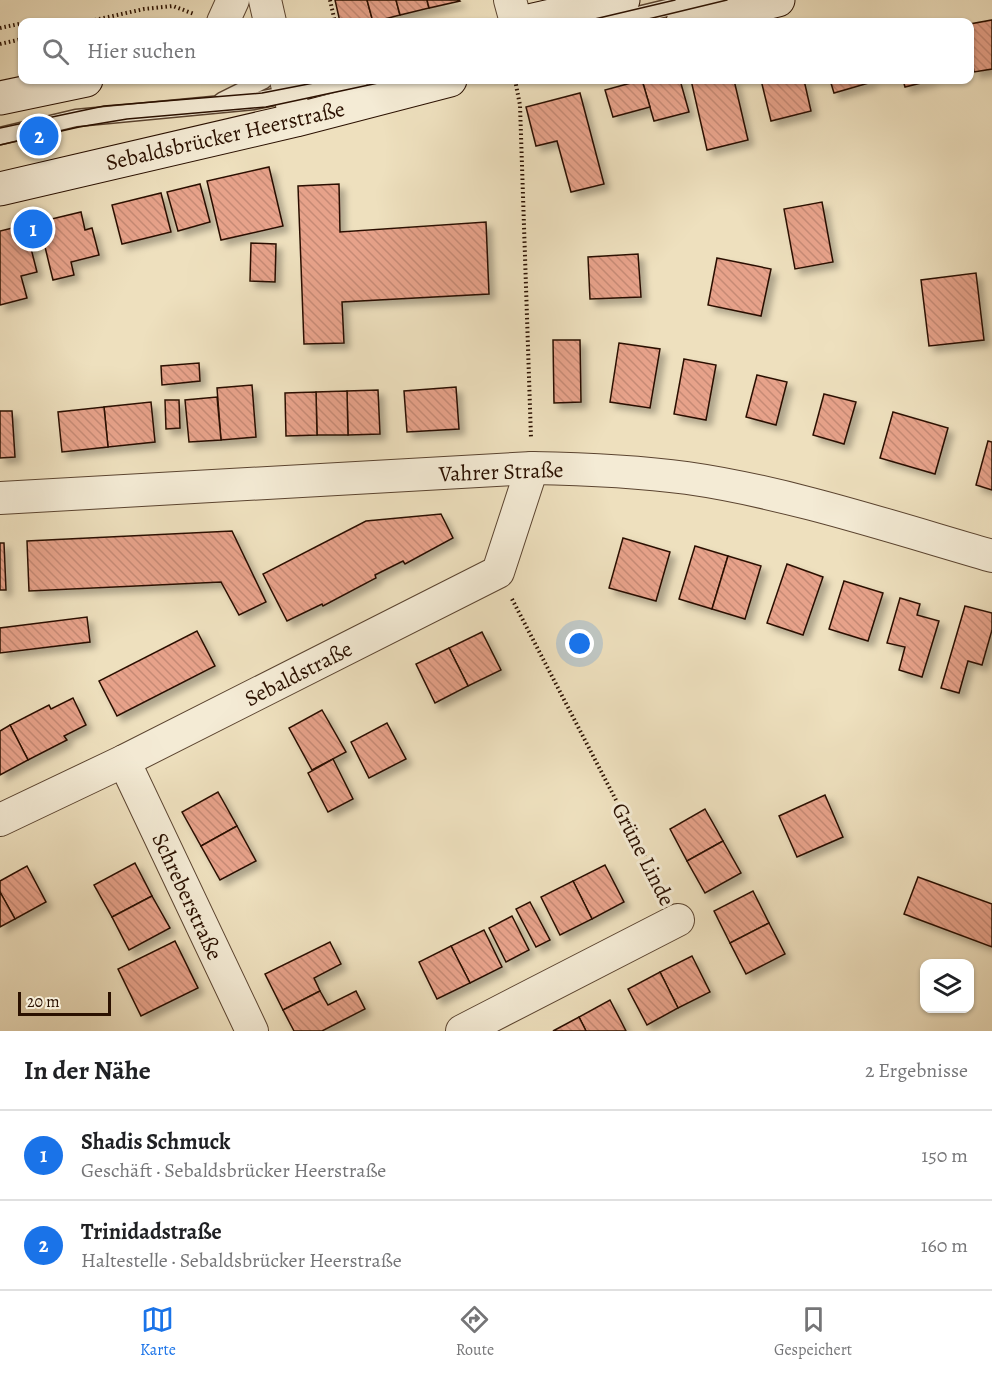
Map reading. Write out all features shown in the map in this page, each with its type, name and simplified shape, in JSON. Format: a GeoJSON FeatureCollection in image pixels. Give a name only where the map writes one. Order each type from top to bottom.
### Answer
{"type":"FeatureCollection","features":[{"type":"Feature","properties":{"kind":"main road"},"geometry":{"type":"LineString","coordinates":[[542,18],[623,0]]}},
{"type":"Feature","properties":{"kind":"main road"},"geometry":{"type":"LineString","coordinates":[[700,18],[778,0]]}},
{"type":"Feature","properties":{"kind":"main road"},"geometry":{"type":"LineString","coordinates":[[0,98],[67,84]]}},
{"type":"Feature","properties":{"kind":"main road","name":"Sebaldsbrücker Heerstraße"},"geometry":{"type":"LineString","coordinates":[[0,189],[284,93],[399,84]]}},
{"type":"Feature","properties":{"kind":"street"},"geometry":{"type":"LineString","coordinates":[[216,18],[232,0]]}},
{"type":"Feature","properties":{"kind":"street"},"geometry":{"type":"LineString","coordinates":[[265,0],[269,18]]}},
{"type":"Feature","properties":{"kind":"street"},"geometry":{"type":"LineString","coordinates":[[510,0],[515,18]]}},
{"type":"Feature","properties":{"kind":"street"},"geometry":{"type":"LineString","coordinates":[[498,572],[532,468]]}},
{"type":"Feature","properties":{"kind":"street","name":"Vahrer Straße"},"geometry":{"type":"LineString","coordinates":[[0,498],[532,468],[608,469],[689,478],[777,496],[992,556]]}},
{"type":"Feature","properties":{"kind":"street","name":"Sebaldstraße"},"geometry":{"type":"LineString","coordinates":[[0,820],[124,761],[498,572]]}},
{"type":"Feature","properties":{"kind":"street","name":"Schreberstraße"},"geometry":{"type":"LineString","coordinates":[[124,761],[252,1031]]}},
{"type":"Feature","properties":{"kind":"street","name":"Grüne Linde"},"geometry":{"type":"LineString","coordinates":[[462,1031],[678,920]]}},
{"type":"Feature","properties":{"kind":"lane"},"geometry":{"type":"LineString","coordinates":[[626,18],[700,0]]}},
{"type":"Feature","properties":{"kind":"lane"},"geometry":{"type":"LineString","coordinates":[[214,105],[337,84]]}},
{"type":"Feature","properties":{"kind":"lane"},"geometry":{"type":"LineString","coordinates":[[0,136],[96,115],[214,105],[284,93]]}},
{"type":"Feature","properties":{"kind":"lane"},"geometry":{"type":"LineString","coordinates":[[214,105],[284,93]]}},
{"type":"Feature","properties":{"kind":"path"},"geometry":{"type":"LineString","coordinates":[[330,0],[334,18]]}},
{"type":"Feature","properties":{"kind":"path"},"geometry":{"type":"LineString","coordinates":[[104,18],[144,9],[173,6],[208,18]]}},
{"type":"Feature","properties":{"kind":"path"},"geometry":{"type":"LineString","coordinates":[[0,28],[18,24]]}},
{"type":"Feature","properties":{"kind":"path"},"geometry":{"type":"LineString","coordinates":[[0,44],[18,40]]}},
{"type":"Feature","properties":{"kind":"path"},"geometry":{"type":"LineString","coordinates":[[516,84],[520,105],[532,468]]}},
{"type":"Feature","properties":{"kind":"path","name":"Grüne Linde"},"geometry":{"type":"LineString","coordinates":[[498,572],[678,920]]}},
{"type":"Feature","properties":{"kind":"building"},"geometry":{"type":"Polygon","coordinates":[[[335,0],[367,0],[372,18],[339,18],[335,0]]]}},
{"type":"Feature","properties":{"kind":"building"},"geometry":{"type":"Polygon","coordinates":[[[367,0],[396,0],[400,15],[372,18],[367,0]]]}},
{"type":"Feature","properties":{"kind":"building"},"geometry":{"type":"Polygon","coordinates":[[[396,0],[427,0],[429,8],[400,15],[396,0]]]}},
{"type":"Feature","properties":{"kind":"building"},"geometry":{"type":"Polygon","coordinates":[[[427,0],[459,0],[460,1],[429,8],[427,0]]]}},
{"type":"Feature","properties":{"kind":"building"},"geometry":{"type":"Polygon","coordinates":[[[992,20],[992,69],[974,72],[974,23],[992,20]]]}},
{"type":"Feature","properties":{"kind":"building"},"geometry":{"type":"Polygon","coordinates":[[[627,84],[643,84],[650,107],[613,117],[605,90],[627,84]]]}},
{"type":"Feature","properties":{"kind":"building"},"geometry":{"type":"Polygon","coordinates":[[[643,84],[681,84],[689,112],[654,121],[643,84]]]}},
{"type":"Feature","properties":{"kind":"building"},"geometry":{"type":"Polygon","coordinates":[[[692,84],[735,84],[748,140],[707,150],[692,84]]]}},
{"type":"Feature","properties":{"kind":"building"},"geometry":{"type":"Polygon","coordinates":[[[762,84],[805,84],[811,111],[771,121],[762,84]]]}},
{"type":"Feature","properties":{"kind":"building"},"geometry":{"type":"Polygon","coordinates":[[[831,84],[865,84],[834,93],[831,84]]]}},
{"type":"Feature","properties":{"kind":"building"},"geometry":{"type":"Polygon","coordinates":[[[580,93],[604,184],[571,192],[557,141],[536,146],[526,107],[580,93]]]}},
{"type":"Feature","properties":{"kind":"building"},"geometry":{"type":"Polygon","coordinates":[[[269,167],[283,226],[221,240],[207,181],[269,167]]]}},
{"type":"Feature","properties":{"kind":"building"},"geometry":{"type":"Polygon","coordinates":[[[200,184],[210,222],[178,231],[167,192],[200,184]]]}},
{"type":"Feature","properties":{"kind":"building"},"geometry":{"type":"Polygon","coordinates":[[[339,184],[340,232],[486,222],[489,294],[342,302],[344,343],[304,344],[298,186],[339,184]]]}},
{"type":"Feature","properties":{"kind":"building"},"geometry":{"type":"Polygon","coordinates":[[[161,193],[171,232],[122,244],[112,205],[161,193]]]}},
{"type":"Feature","properties":{"kind":"building"},"geometry":{"type":"Polygon","coordinates":[[[822,202],[833,262],[795,269],[784,209],[822,202]]]}},
{"type":"Feature","properties":{"kind":"building"},"geometry":{"type":"Polygon","coordinates":[[[81,212],[85,230],[92,228],[99,255],[71,262],[74,275],[53,280],[39,222],[81,212]]]}},
{"type":"Feature","properties":{"kind":"building"},"geometry":{"type":"Polygon","coordinates":[[[25,225],[37,272],[21,276],[27,298],[0,305],[0,231],[25,225]]]}},
{"type":"Feature","properties":{"kind":"building"},"geometry":{"type":"Polygon","coordinates":[[[39,225],[42,237],[29,240],[26,228],[39,225]]]}},
{"type":"Feature","properties":{"kind":"building"},"geometry":{"type":"Polygon","coordinates":[[[251,243],[276,244],[275,282],[250,281],[251,243]]]}},
{"type":"Feature","properties":{"kind":"building"},"geometry":{"type":"Polygon","coordinates":[[[638,254],[641,297],[590,299],[588,257],[638,254]]]}},
{"type":"Feature","properties":{"kind":"building"},"geometry":{"type":"Polygon","coordinates":[[[717,258],[771,269],[761,316],[708,305],[717,258]]]}},
{"type":"Feature","properties":{"kind":"building"},"geometry":{"type":"Polygon","coordinates":[[[976,273],[984,340],[929,346],[921,280],[976,273]]]}},
{"type":"Feature","properties":{"kind":"building"},"geometry":{"type":"Polygon","coordinates":[[[553,340],[580,340],[581,402],[554,403],[553,340]]]}},
{"type":"Feature","properties":{"kind":"building"},"geometry":{"type":"Polygon","coordinates":[[[619,343],[660,349],[650,408],[610,402],[619,343]]]}},
{"type":"Feature","properties":{"kind":"building"},"geometry":{"type":"Polygon","coordinates":[[[684,359],[716,365],[706,420],[674,414],[684,359]]]}},
{"type":"Feature","properties":{"kind":"building"},"geometry":{"type":"Polygon","coordinates":[[[199,363],[200,381],[162,385],[161,366],[199,363]]]}},
{"type":"Feature","properties":{"kind":"building"},"geometry":{"type":"Polygon","coordinates":[[[757,375],[787,382],[776,425],[746,417],[757,375]]]}},
{"type":"Feature","properties":{"kind":"building"},"geometry":{"type":"Polygon","coordinates":[[[252,385],[256,437],[221,440],[217,388],[252,385]]]}},
{"type":"Feature","properties":{"kind":"building"},"geometry":{"type":"Polygon","coordinates":[[[456,387],[459,429],[407,432],[404,391],[456,387]]]}},
{"type":"Feature","properties":{"kind":"building"},"geometry":{"type":"Polygon","coordinates":[[[378,390],[380,434],[348,435],[347,391],[378,390]]]}},
{"type":"Feature","properties":{"kind":"building"},"geometry":{"type":"Polygon","coordinates":[[[347,391],[348,435],[317,435],[316,392],[347,391]]]}},
{"type":"Feature","properties":{"kind":"building"},"geometry":{"type":"Polygon","coordinates":[[[316,392],[317,435],[286,436],[285,393],[316,392]]]}},
{"type":"Feature","properties":{"kind":"building"},"geometry":{"type":"Polygon","coordinates":[[[824,394],[856,402],[844,444],[813,435],[824,394]]]}},
{"type":"Feature","properties":{"kind":"building"},"geometry":{"type":"Polygon","coordinates":[[[217,397],[221,440],[189,442],[185,400],[217,397]]]}},
{"type":"Feature","properties":{"kind":"building"},"geometry":{"type":"Polygon","coordinates":[[[165,400],[179,400],[180,428],[166,429],[165,400]]]}},
{"type":"Feature","properties":{"kind":"building"},"geometry":{"type":"Polygon","coordinates":[[[151,402],[155,442],[108,447],[104,407],[151,402]]]}},
{"type":"Feature","properties":{"kind":"building"},"geometry":{"type":"Polygon","coordinates":[[[104,407],[108,447],[62,452],[58,412],[104,407]]]}},
{"type":"Feature","properties":{"kind":"building"},"geometry":{"type":"Polygon","coordinates":[[[0,411],[12,411],[15,457],[0,458],[0,411]]]}},
{"type":"Feature","properties":{"kind":"building"},"geometry":{"type":"Polygon","coordinates":[[[893,412],[948,428],[935,474],[880,458],[893,412]]]}},
{"type":"Feature","properties":{"kind":"building"},"geometry":{"type":"Polygon","coordinates":[[[988,441],[992,442],[992,490],[976,485],[988,441]]]}},
{"type":"Feature","properties":{"kind":"building"},"geometry":{"type":"Polygon","coordinates":[[[441,514],[453,538],[405,564],[403,561],[375,575],[376,578],[323,606],[322,604],[287,621],[263,574],[366,521],[441,514]]]}},
{"type":"Feature","properties":{"kind":"building"},"geometry":{"type":"Polygon","coordinates":[[[232,531],[266,602],[239,615],[221,582],[29,591],[27,541],[232,531]]]}},
{"type":"Feature","properties":{"kind":"building"},"geometry":{"type":"Polygon","coordinates":[[[623,538],[670,552],[656,601],[609,588],[623,538]]]}},
{"type":"Feature","properties":{"kind":"building"},"geometry":{"type":"Polygon","coordinates":[[[0,543],[4,543],[6,590],[0,590],[0,543]]]}},
{"type":"Feature","properties":{"kind":"building"},"geometry":{"type":"Polygon","coordinates":[[[695,546],[728,556],[712,609],[679,599],[695,546]]]}},
{"type":"Feature","properties":{"kind":"building"},"geometry":{"type":"Polygon","coordinates":[[[728,556],[761,566],[745,619],[712,609],[728,556]]]}},
{"type":"Feature","properties":{"kind":"building"},"geometry":{"type":"Polygon","coordinates":[[[787,564],[823,577],[803,635],[767,623],[787,564]]]}},
{"type":"Feature","properties":{"kind":"building"},"geometry":{"type":"Polygon","coordinates":[[[844,581],[883,593],[868,641],[829,629],[844,581]]]}},
{"type":"Feature","properties":{"kind":"building"},"geometry":{"type":"Polygon","coordinates":[[[900,598],[920,604],[917,615],[939,621],[922,677],[899,670],[905,647],[887,643],[900,598]]]}},
{"type":"Feature","properties":{"kind":"building"},"geometry":{"type":"Polygon","coordinates":[[[965,606],[992,613],[992,630],[982,665],[968,661],[959,693],[941,688],[965,606]]]}},
{"type":"Feature","properties":{"kind":"building"},"geometry":{"type":"Polygon","coordinates":[[[87,617],[90,642],[0,653],[0,628],[87,617]]]}},
{"type":"Feature","properties":{"kind":"building"},"geometry":{"type":"Polygon","coordinates":[[[197,631],[215,666],[117,716],[99,681],[197,631]]]}},
{"type":"Feature","properties":{"kind":"building"},"geometry":{"type":"Polygon","coordinates":[[[482,632],[501,670],[468,686],[449,648],[482,632]]]}},
{"type":"Feature","properties":{"kind":"building"},"geometry":{"type":"Polygon","coordinates":[[[449,648],[468,686],[435,703],[416,664],[449,648]]]}},
{"type":"Feature","properties":{"kind":"building"},"geometry":{"type":"Polygon","coordinates":[[[73,698],[86,725],[64,736],[67,740],[28,760],[10,725],[49,705],[51,709],[73,698]]]}},
{"type":"Feature","properties":{"kind":"building"},"geometry":{"type":"Polygon","coordinates":[[[322,710],[346,752],[312,770],[289,728],[322,710]]]}},
{"type":"Feature","properties":{"kind":"building"},"geometry":{"type":"Polygon","coordinates":[[[387,723],[406,759],[369,778],[351,742],[387,723]]]}},
{"type":"Feature","properties":{"kind":"building"},"geometry":{"type":"Polygon","coordinates":[[[10,725],[28,760],[0,775],[0,731],[10,725]]]}},
{"type":"Feature","properties":{"kind":"building"},"geometry":{"type":"Polygon","coordinates":[[[333,759],[353,799],[328,812],[308,773],[333,759]]]}},
{"type":"Feature","properties":{"kind":"building"},"geometry":{"type":"Polygon","coordinates":[[[218,792],[237,826],[201,846],[182,812],[218,792]]]}},
{"type":"Feature","properties":{"kind":"building"},"geometry":{"type":"Polygon","coordinates":[[[825,795],[843,837],[797,857],[779,816],[825,795]]]}},
{"type":"Feature","properties":{"kind":"building"},"geometry":{"type":"Polygon","coordinates":[[[705,809],[723,841],[687,861],[670,829],[705,809]]]}},
{"type":"Feature","properties":{"kind":"building"},"geometry":{"type":"Polygon","coordinates":[[[237,826],[256,861],[220,880],[201,846],[237,826]]]}},
{"type":"Feature","properties":{"kind":"building"},"geometry":{"type":"Polygon","coordinates":[[[723,841],[741,873],[705,893],[687,861],[723,841]]]}},
{"type":"Feature","properties":{"kind":"building"},"geometry":{"type":"Polygon","coordinates":[[[135,863],[152,896],[112,917],[94,885],[135,863]]]}},
{"type":"Feature","properties":{"kind":"building"},"geometry":{"type":"Polygon","coordinates":[[[605,865],[624,902],[592,919],[573,881],[605,865]]]}},
{"type":"Feature","properties":{"kind":"building"},"geometry":{"type":"Polygon","coordinates":[[[27,866],[46,902],[15,919],[0,892],[0,881],[27,866]]]}},
{"type":"Feature","properties":{"kind":"building"},"geometry":{"type":"Polygon","coordinates":[[[918,877],[992,904],[992,947],[904,914],[918,877]]]}},
{"type":"Feature","properties":{"kind":"building"},"geometry":{"type":"Polygon","coordinates":[[[573,881],[592,919],[560,935],[541,897],[573,881]]]}},
{"type":"Feature","properties":{"kind":"building"},"geometry":{"type":"Polygon","coordinates":[[[753,891],[769,923],[730,943],[714,911],[753,891]]]}},
{"type":"Feature","properties":{"kind":"building"},"geometry":{"type":"Polygon","coordinates":[[[0,892],[15,919],[0,927],[0,892]]]}},
{"type":"Feature","properties":{"kind":"building"},"geometry":{"type":"Polygon","coordinates":[[[152,896],[170,928],[129,950],[112,917],[152,896]]]}},
{"type":"Feature","properties":{"kind":"building"},"geometry":{"type":"Polygon","coordinates":[[[530,902],[550,940],[536,947],[516,909],[530,902]]]}},
{"type":"Feature","properties":{"kind":"building"},"geometry":{"type":"Polygon","coordinates":[[[512,916],[529,950],[506,962],[489,928],[512,916]]]}},
{"type":"Feature","properties":{"kind":"building"},"geometry":{"type":"Polygon","coordinates":[[[769,923],[785,954],[746,974],[730,943],[769,923]]]}},
{"type":"Feature","properties":{"kind":"building"},"geometry":{"type":"Polygon","coordinates":[[[484,930],[502,967],[470,983],[451,946],[484,930]]]}},
{"type":"Feature","properties":{"kind":"building"},"geometry":{"type":"Polygon","coordinates":[[[175,941],[198,988],[141,1016],[118,969],[175,941]]]}},
{"type":"Feature","properties":{"kind":"building"},"geometry":{"type":"Polygon","coordinates":[[[330,942],[341,964],[314,978],[320,991],[283,1010],[265,974],[330,942]]]}},
{"type":"Feature","properties":{"kind":"building"},"geometry":{"type":"Polygon","coordinates":[[[451,946],[470,983],[437,999],[419,962],[451,946]]]}},
{"type":"Feature","properties":{"kind":"building"},"geometry":{"type":"Polygon","coordinates":[[[692,956],[710,992],[678,1008],[660,972],[692,956]]]}},
{"type":"Feature","properties":{"kind":"building"},"geometry":{"type":"Polygon","coordinates":[[[660,972],[678,1008],[647,1025],[628,989],[660,972]]]}},
{"type":"Feature","properties":{"kind":"building"},"geometry":{"type":"Polygon","coordinates":[[[320,991],[328,1005],[356,991],[365,1009],[322,1031],[294,1031],[283,1010],[320,991]]]}},
{"type":"Feature","properties":{"kind":"building"},"geometry":{"type":"Polygon","coordinates":[[[610,1000],[626,1031],[586,1031],[579,1017],[610,1000]]]}},
{"type":"Feature","properties":{"kind":"building"},"geometry":{"type":"Polygon","coordinates":[[[579,1017],[586,1031],[553,1031],[579,1017]]]}},
{"type":"Feature","properties":{"kind":"tram line"},"geometry":{"type":"LineString","coordinates":[[599,18],[675,0]]}},
{"type":"Feature","properties":{"kind":"tram line"},"geometry":{"type":"LineString","coordinates":[[653,18],[727,0]]}},
{"type":"Feature","properties":{"kind":"tram line"},"geometry":{"type":"LineString","coordinates":[[0,128],[104,106],[262,93],[308,84]]}},
{"type":"Feature","properties":{"kind":"tram line"},"geometry":{"type":"LineString","coordinates":[[0,145],[127,119],[266,107],[373,84]]}},
{"type":"Feature","properties":{"kind":"place","name":"Trinidadstraße"},"geometry":{"type":"Point","coordinates":[39,136]}},
{"type":"Feature","properties":{"kind":"place","name":"Shadis Schmuck"},"geometry":{"type":"Point","coordinates":[33,229]}}]}
